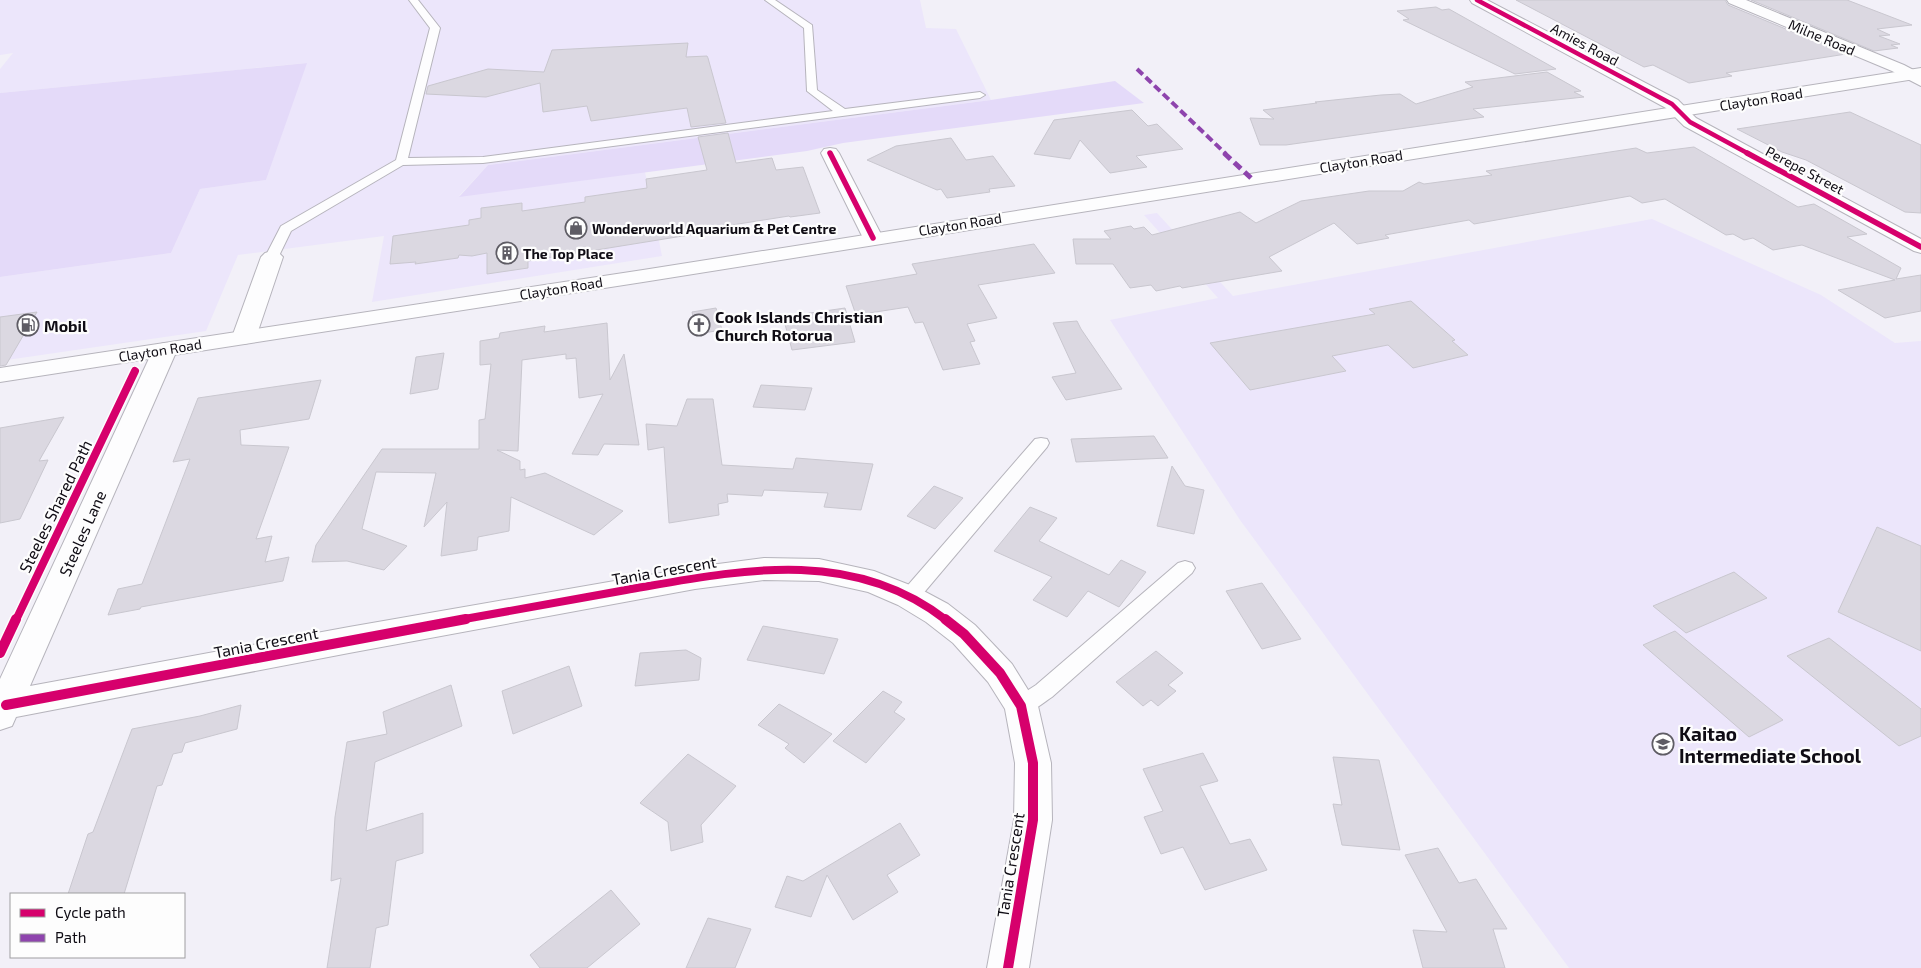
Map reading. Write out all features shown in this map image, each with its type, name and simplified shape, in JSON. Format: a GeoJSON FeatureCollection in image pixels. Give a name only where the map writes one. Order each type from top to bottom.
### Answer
{"type":"FeatureCollection","features":[{"type":"Feature","properties":{"kind":"street","name":"Amies Road"},"geometry":{"type":"LineString","coordinates":[[1477,0],[1672,104],[1679,112]]}},
{"type":"Feature","properties":{"kind":"street","name":"Milne Road"},"geometry":{"type":"LineString","coordinates":[[1734,0],[1917,76]]}},
{"type":"Feature","properties":{"kind":"street","name":"Clayton Road"},"geometry":{"type":"LineString","coordinates":[[0,375],[1917,76]]}},
{"type":"Feature","properties":{"kind":"street","name":"Perepe Street"},"geometry":{"type":"LineString","coordinates":[[1679,112],[1690,122],[1921,246]]}},
{"type":"Feature","properties":{"kind":"street"},"geometry":{"type":"LineString","coordinates":[[830,153],[873,238]]}},
{"type":"Feature","properties":{"kind":"street"},"geometry":{"type":"LineString","coordinates":[[244,337],[272,258]]}},
{"type":"Feature","properties":{"kind":"street","name":"Steeles Lane"},"geometry":{"type":"LineString","coordinates":[[3,710],[165,350]]}},
{"type":"Feature","properties":{"kind":"street","name":"Tania Crescent"},"geometry":{"type":"LineString","coordinates":[[3,710],[368,637],[695,578],[764,568],[819,570],[874,582],[909,597],[937,613],[964,634],[1000,673],[1020,706],[1033,763],[1033,820],[1008,968]]}},
{"type":"Feature","properties":{"kind":"lane"},"geometry":{"type":"LineString","coordinates":[[401,162],[434,28],[413,0]]}},
{"type":"Feature","properties":{"kind":"lane"},"geometry":{"type":"LineString","coordinates":[[769,0],[809,27],[812,90],[843,113]]}},
{"type":"Feature","properties":{"kind":"lane"},"geometry":{"type":"LineString","coordinates":[[272,258],[286,229],[401,162],[483,160],[980,95]]}},
{"type":"Feature","properties":{"kind":"lane"},"geometry":{"type":"LineString","coordinates":[[909,597],[1041,443]]}},
{"type":"Feature","properties":{"kind":"lane"},"geometry":{"type":"LineString","coordinates":[[1020,706],[1044,692],[1185,568]]}},
{"type":"Feature","properties":{"kind":"shaded area"},"geometry":{"type":"Polygon","coordinates":[[[0,0],[920,0],[926,28],[956,29],[991,100],[488,165],[459,196],[645,172],[662,256],[372,302],[384,236],[238,255],[206,331],[0,361],[0,277],[171,253],[200,189],[266,180],[306,63],[0,93],[0,69],[13,53],[0,55],[0,0]]]}},
{"type":"Feature","properties":{"kind":"shaded area"},"geometry":{"type":"Polygon","coordinates":[[[307,63],[266,180],[200,189],[171,253],[0,277],[0,93],[307,63]]]}},
{"type":"Feature","properties":{"kind":"shaded area"},"geometry":{"type":"Polygon","coordinates":[[[1115,81],[1144,103],[843,143],[807,151],[459,197],[488,165],[991,100],[1115,81]]]}},
{"type":"Feature","properties":{"kind":"shaded area","name":"Kaitao Intermediate School"},"geometry":{"type":"Polygon","coordinates":[[[1157,213],[1233,296],[1652,219],[1821,295],[1895,343],[1921,341],[1921,968],[1569,968],[1240,520],[1110,320],[1218,298],[1144,215],[1157,213]]]}},
{"type":"Feature","properties":{"kind":"building"},"geometry":{"type":"Polygon","coordinates":[[[1516,0],[1725,0],[1728,5],[1846,54],[1726,73],[1732,76],[1689,83],[1653,65],[1644,67],[1516,0]]]}},
{"type":"Feature","properties":{"kind":"building"},"geometry":{"type":"Polygon","coordinates":[[[1751,0],[1847,0],[1912,25],[1877,29],[1890,35],[1879,36],[1900,44],[1891,45],[1898,48],[1874,51],[1751,0]]]}},
{"type":"Feature","properties":{"kind":"building"},"geometry":{"type":"Polygon","coordinates":[[[1436,7],[1442,10],[1449,9],[1556,69],[1515,74],[1403,20],[1409,19],[1397,11],[1436,7]]]}},
{"type":"Feature","properties":{"kind":"building"},"geometry":{"type":"Polygon","coordinates":[[[688,43],[686,57],[707,56],[708,58],[726,123],[691,127],[687,108],[591,121],[587,106],[543,112],[540,83],[486,97],[426,94],[428,86],[488,69],[544,72],[552,50],[688,43]]]}},
{"type":"Feature","properties":{"kind":"building"},"geometry":{"type":"Polygon","coordinates":[[[1547,72],[1581,91],[1574,92],[1584,97],[1473,109],[1484,117],[1286,145],[1260,145],[1250,118],[1274,119],[1263,110],[1381,95],[1400,94],[1416,104],[1473,87],[1465,82],[1547,72]]]}},
{"type":"Feature","properties":{"kind":"building"},"geometry":{"type":"Polygon","coordinates":[[[1132,110],[1148,126],[1157,124],[1183,149],[1136,156],[1147,167],[1110,173],[1080,140],[1070,159],[1034,154],[1054,120],[1132,110]]]}},
{"type":"Feature","properties":{"kind":"building"},"geometry":{"type":"Polygon","coordinates":[[[1850,112],[1921,145],[1921,213],[1905,212],[1806,160],[1782,152],[1737,129],[1850,112]]]}},
{"type":"Feature","properties":{"kind":"building"},"geometry":{"type":"Polygon","coordinates":[[[728,133],[736,163],[772,158],[776,170],[803,167],[820,213],[694,231],[695,234],[528,261],[528,268],[487,274],[487,253],[472,256],[459,255],[458,258],[415,264],[416,262],[390,264],[393,236],[469,225],[469,220],[481,218],[481,208],[522,203],[522,211],[585,202],[585,197],[647,188],[646,179],[707,170],[698,137],[728,133]]]}},
{"type":"Feature","properties":{"kind":"building"},"geometry":{"type":"Polygon","coordinates":[[[951,138],[966,160],[993,156],[1015,186],[989,189],[990,192],[947,198],[941,189],[937,190],[867,160],[896,146],[951,138]]]}},
{"type":"Feature","properties":{"kind":"building"},"geometry":{"type":"Polygon","coordinates":[[[1694,147],[1798,207],[1814,204],[1867,234],[1847,237],[1901,268],[1896,279],[1921,275],[1921,311],[1885,318],[1838,290],[1895,280],[1802,245],[1773,250],[1753,238],[1744,240],[1733,234],[1726,235],[1665,199],[1642,203],[1630,196],[1474,224],[1469,220],[1385,235],[1389,238],[1357,244],[1334,223],[1269,257],[1282,271],[1182,288],[1180,286],[1156,291],[1151,285],[1130,288],[1113,264],[1076,264],[1073,239],[1111,239],[1104,231],[1131,226],[1134,229],[1144,227],[1152,235],[1240,212],[1256,223],[1301,201],[1369,191],[1403,191],[1419,182],[1424,184],[1492,175],[1486,171],[1636,148],[1647,153],[1694,147]]]}},
{"type":"Feature","properties":{"kind":"building"},"geometry":{"type":"Polygon","coordinates":[[[1034,244],[1055,273],[978,285],[997,318],[967,324],[975,341],[970,342],[980,364],[943,370],[923,322],[915,323],[908,307],[856,315],[846,286],[917,274],[912,264],[1034,244]]]}},
{"type":"Feature","properties":{"kind":"building"},"geometry":{"type":"Polygon","coordinates":[[[1411,301],[1455,340],[1452,341],[1468,355],[1413,368],[1388,345],[1332,356],[1346,371],[1250,390],[1210,343],[1375,314],[1369,309],[1411,301]]]}},
{"type":"Feature","properties":{"kind":"building"},"geometry":{"type":"Polygon","coordinates":[[[716,308],[722,330],[697,334],[692,312],[716,308]]]}},
{"type":"Feature","properties":{"kind":"building"},"geometry":{"type":"Polygon","coordinates":[[[845,308],[855,342],[792,350],[783,317],[845,308]]]}},
{"type":"Feature","properties":{"kind":"building"},"geometry":{"type":"Polygon","coordinates":[[[37,312],[6,365],[0,366],[0,317],[37,312]]]}},
{"type":"Feature","properties":{"kind":"building"},"geometry":{"type":"Polygon","coordinates":[[[1077,321],[1122,389],[1066,400],[1052,377],[1076,373],[1053,323],[1077,321]]]}},
{"type":"Feature","properties":{"kind":"building"},"geometry":{"type":"Polygon","coordinates":[[[607,323],[610,380],[624,354],[639,445],[604,444],[598,455],[572,454],[603,394],[579,398],[576,358],[566,359],[566,354],[522,360],[518,451],[497,450],[520,461],[520,470],[525,469],[525,478],[545,473],[623,511],[594,535],[511,497],[509,531],[478,537],[477,550],[441,556],[447,502],[424,527],[436,473],[376,472],[362,529],[407,546],[384,570],[347,561],[312,562],[316,545],[382,449],[479,449],[479,420],[485,419],[491,364],[480,365],[480,341],[499,338],[500,333],[545,326],[544,332],[607,323]]]}},
{"type":"Feature","properties":{"kind":"building"},"geometry":{"type":"Polygon","coordinates":[[[444,353],[438,389],[410,394],[416,357],[444,353]]]}},
{"type":"Feature","properties":{"kind":"building"},"geometry":{"type":"Polygon","coordinates":[[[321,380],[309,419],[240,430],[241,445],[289,447],[256,539],[272,536],[265,562],[289,557],[283,581],[141,607],[140,609],[108,615],[118,589],[142,584],[190,459],[173,462],[198,398],[321,380]]]}},
{"type":"Feature","properties":{"kind":"building"},"geometry":{"type":"Polygon","coordinates":[[[761,385],[812,388],[805,410],[753,407],[761,385]]]}},
{"type":"Feature","properties":{"kind":"building"},"geometry":{"type":"Polygon","coordinates":[[[687,399],[713,399],[722,465],[793,469],[796,458],[873,464],[861,510],[824,507],[828,493],[764,490],[762,496],[727,494],[728,502],[718,504],[719,515],[669,523],[664,447],[648,450],[646,424],[677,426],[687,399]]]}},
{"type":"Feature","properties":{"kind":"building"},"geometry":{"type":"Polygon","coordinates":[[[64,417],[39,461],[48,460],[20,519],[0,523],[0,428],[64,417]]]}},
{"type":"Feature","properties":{"kind":"building"},"geometry":{"type":"Polygon","coordinates":[[[1154,436],[1168,458],[1076,462],[1071,439],[1154,436]]]}},
{"type":"Feature","properties":{"kind":"building"},"geometry":{"type":"Polygon","coordinates":[[[1172,466],[1185,486],[1204,490],[1194,534],[1157,526],[1172,466]]]}},
{"type":"Feature","properties":{"kind":"building"},"geometry":{"type":"Polygon","coordinates":[[[934,486],[963,498],[935,529],[907,516],[934,486]]]}},
{"type":"Feature","properties":{"kind":"building"},"geometry":{"type":"Polygon","coordinates":[[[1030,507],[1057,518],[1039,541],[1109,575],[1121,560],[1146,572],[1119,607],[1088,591],[1067,617],[1033,600],[1052,577],[994,551],[1030,507]]]}},
{"type":"Feature","properties":{"kind":"building"},"geometry":{"type":"Polygon","coordinates":[[[1877,527],[1921,546],[1921,651],[1838,612],[1877,527]]]}},
{"type":"Feature","properties":{"kind":"building"},"geometry":{"type":"Polygon","coordinates":[[[1734,572],[1767,598],[1686,633],[1653,606],[1734,572]]]}},
{"type":"Feature","properties":{"kind":"building"},"geometry":{"type":"Polygon","coordinates":[[[1262,583],[1301,639],[1262,649],[1226,591],[1262,583]]]}},
{"type":"Feature","properties":{"kind":"building"},"geometry":{"type":"Polygon","coordinates":[[[763,626],[838,639],[824,674],[747,660],[763,626]]]}},
{"type":"Feature","properties":{"kind":"building"},"geometry":{"type":"Polygon","coordinates":[[[1675,631],[1783,720],[1749,737],[1643,645],[1675,631]]]}},
{"type":"Feature","properties":{"kind":"building"},"geometry":{"type":"Polygon","coordinates":[[[1829,638],[1921,709],[1921,736],[1899,746],[1787,656],[1829,638]]]}},
{"type":"Feature","properties":{"kind":"building"},"geometry":{"type":"Polygon","coordinates":[[[686,650],[701,658],[699,680],[635,686],[640,653],[686,650]]]}},
{"type":"Feature","properties":{"kind":"building"},"geometry":{"type":"Polygon","coordinates":[[[1156,651],[1183,673],[1168,685],[1176,691],[1158,706],[1151,700],[1143,706],[1116,682],[1156,651]]]}},
{"type":"Feature","properties":{"kind":"building"},"geometry":{"type":"Polygon","coordinates":[[[569,666],[582,706],[513,734],[502,691],[569,666]]]}},
{"type":"Feature","properties":{"kind":"building"},"geometry":{"type":"Polygon","coordinates":[[[451,685],[462,726],[375,762],[366,831],[423,813],[423,853],[396,861],[388,925],[376,928],[370,968],[327,968],[341,878],[331,881],[335,817],[347,742],[387,734],[383,712],[451,685]]]}},
{"type":"Feature","properties":{"kind":"building"},"geometry":{"type":"Polygon","coordinates":[[[883,691],[902,702],[894,712],[905,719],[866,763],[833,741],[883,691]]]}},
{"type":"Feature","properties":{"kind":"building"},"geometry":{"type":"Polygon","coordinates":[[[779,704],[832,734],[804,763],[785,748],[789,744],[758,725],[779,704]]]}},
{"type":"Feature","properties":{"kind":"building"},"geometry":{"type":"Polygon","coordinates":[[[241,705],[237,729],[185,743],[182,752],[173,754],[162,785],[157,786],[124,893],[68,893],[88,834],[93,832],[132,729],[200,716],[241,705]]]}},
{"type":"Feature","properties":{"kind":"building"},"geometry":{"type":"Polygon","coordinates":[[[1203,753],[1218,781],[1200,786],[1230,844],[1250,839],[1267,870],[1205,890],[1183,847],[1161,854],[1144,817],[1163,811],[1143,769],[1203,753]]]}},
{"type":"Feature","properties":{"kind":"building"},"geometry":{"type":"Polygon","coordinates":[[[688,754],[736,786],[701,825],[703,842],[671,851],[668,822],[640,803],[688,754]]]}},
{"type":"Feature","properties":{"kind":"building"},"geometry":{"type":"Polygon","coordinates":[[[1333,757],[1379,760],[1400,850],[1342,845],[1333,804],[1342,805],[1333,757]]]}},
{"type":"Feature","properties":{"kind":"building"},"geometry":{"type":"Polygon","coordinates":[[[900,823],[920,855],[887,875],[898,892],[853,920],[827,875],[811,917],[775,907],[787,876],[803,881],[900,823]]]}},
{"type":"Feature","properties":{"kind":"building"},"geometry":{"type":"Polygon","coordinates":[[[1438,848],[1459,883],[1476,879],[1507,929],[1493,929],[1505,968],[1423,968],[1413,930],[1447,932],[1405,855],[1438,848]]]}},
{"type":"Feature","properties":{"kind":"building"},"geometry":{"type":"Polygon","coordinates":[[[611,890],[640,924],[587,968],[540,968],[530,955],[611,890]]]}},
{"type":"Feature","properties":{"kind":"building"},"geometry":{"type":"Polygon","coordinates":[[[708,918],[751,929],[735,968],[686,968],[708,918]]]}},
{"type":"Feature","properties":{"kind":"marked path"},"geometry":{"type":"LineString","coordinates":[[1137,69],[1251,178]]}},
{"type":"Feature","properties":{"kind":"cycle path"},"geometry":{"type":"LineString","coordinates":[[1477,0],[1672,104],[1690,122],[1921,247]]}},
{"type":"Feature","properties":{"kind":"cycle path"},"geometry":{"type":"LineString","coordinates":[[830,153],[873,238]]}},
{"type":"Feature","properties":{"kind":"cycle path","name":"Steeles Shared Path"},"geometry":{"type":"LineString","coordinates":[[0,653],[135,371]]}},
{"type":"Feature","properties":{"kind":"cycle path"},"geometry":{"type":"LineString","coordinates":[[6,705],[349,640],[695,578],[764,569],[819,570],[874,582],[909,597],[937,613],[964,634],[1000,673],[1021,706],[1033,763],[1033,820],[1008,968]]}},
{"type":"Feature","properties":{"kind":"place","name":"Wonderworld Aquarium & Pet Centre"},"geometry":{"type":"Point","coordinates":[576,228]}},
{"type":"Feature","properties":{"kind":"place","name":"The Top Place"},"geometry":{"type":"Point","coordinates":[507,253]}},
{"type":"Feature","properties":{"kind":"place","name":"Mobil"},"geometry":{"type":"Point","coordinates":[28,325]}},
{"type":"Feature","properties":{"kind":"place","name":"Cook Islands Christian Church Rotorua"},"geometry":{"type":"Point","coordinates":[699,325]}},
{"type":"Feature","properties":{"kind":"place","name":"Kaitao Intermediate School"},"geometry":{"type":"Point","coordinates":[1663,744]}}]}
